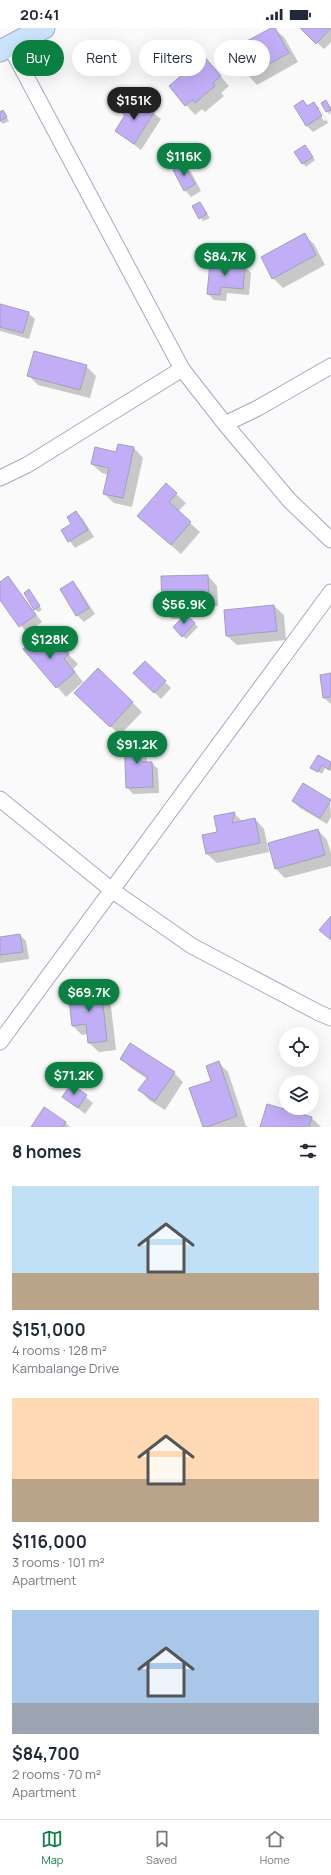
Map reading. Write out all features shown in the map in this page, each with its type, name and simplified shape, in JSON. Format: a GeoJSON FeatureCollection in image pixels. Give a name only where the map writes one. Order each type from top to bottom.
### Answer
{"type":"FeatureCollection","features":[{"type":"Feature","properties":{"kind":"street"},"geometry":{"type":"LineString","coordinates":[[44,28],[5,49],[182,369],[225,424],[290,501],[331,540]]}},
{"type":"Feature","properties":{"kind":"street"},"geometry":{"type":"LineString","coordinates":[[225,424],[258,408],[331,366]]}},
{"type":"Feature","properties":{"kind":"street"},"geometry":{"type":"LineString","coordinates":[[0,478],[27,465],[182,369]]}},
{"type":"Feature","properties":{"kind":"street"},"geometry":{"type":"LineString","coordinates":[[0,1042],[113,891],[331,592]]}},
{"type":"Feature","properties":{"kind":"street"},"geometry":{"type":"LineString","coordinates":[[0,799],[113,891],[192,946],[331,1018]]}},
{"type":"Feature","properties":{"kind":"building"},"geometry":{"type":"Polygon","coordinates":[[[271,28],[275,28],[289,53],[270,63],[270,40],[249,40],[271,28]]]}},
{"type":"Feature","properties":{"kind":"building"},"geometry":{"type":"Polygon","coordinates":[[[300,28],[331,28],[316,44],[300,28]]]}},
{"type":"Feature","properties":{"kind":"building"},"geometry":{"type":"Polygon","coordinates":[[[206,58],[214,68],[214,76],[221,76],[213,83],[215,86],[195,103],[192,100],[185,106],[169,86],[181,76],[206,76],[206,58]]]}},
{"type":"Feature","properties":{"kind":"building"},"geometry":{"type":"Polygon","coordinates":[[[136,99],[155,111],[134,144],[115,131],[125,115],[122,113],[130,101],[133,103],[136,99]]]}},
{"type":"Feature","properties":{"kind":"building"},"geometry":{"type":"Polygon","coordinates":[[[303,100],[307,106],[314,102],[322,116],[306,126],[294,106],[303,100]]]}},
{"type":"Feature","properties":{"kind":"building"},"geometry":{"type":"Polygon","coordinates":[[[326,100],[331,110],[326,112],[321,103],[326,100]]]}},
{"type":"Feature","properties":{"kind":"building"},"geometry":{"type":"Polygon","coordinates":[[[3,110],[7,117],[0,121],[0,112],[3,110]]]}},
{"type":"Feature","properties":{"kind":"building"},"geometry":{"type":"Polygon","coordinates":[[[305,145],[313,157],[302,164],[294,152],[305,145]]]}},
{"type":"Feature","properties":{"kind":"building"},"geometry":{"type":"Polygon","coordinates":[[[184,164],[195,184],[184,191],[173,170],[184,164]]]}},
{"type":"Feature","properties":{"kind":"building"},"geometry":{"type":"Polygon","coordinates":[[[200,202],[207,214],[199,219],[192,206],[200,202]]]}},
{"type":"Feature","properties":{"kind":"building"},"geometry":{"type":"Polygon","coordinates":[[[305,233],[316,255],[272,279],[261,257],[305,233]]]}},
{"type":"Feature","properties":{"kind":"building"},"geometry":{"type":"Polygon","coordinates":[[[210,263],[245,265],[243,289],[221,287],[220,295],[207,294],[210,263]]]}},
{"type":"Feature","properties":{"kind":"building"},"geometry":{"type":"Polygon","coordinates":[[[0,304],[29,312],[23,333],[0,327],[0,304]]]}},
{"type":"Feature","properties":{"kind":"building"},"geometry":{"type":"Polygon","coordinates":[[[34,351],[87,365],[80,390],[27,376],[34,351]]]}},
{"type":"Feature","properties":{"kind":"building"},"geometry":{"type":"Polygon","coordinates":[[[118,444],[134,447],[123,498],[103,494],[109,468],[91,464],[95,447],[116,452],[118,444]]]}},
{"type":"Feature","properties":{"kind":"building"},"geometry":{"type":"Polygon","coordinates":[[[166,483],[177,493],[169,502],[191,522],[171,545],[137,516],[166,483]]]}},
{"type":"Feature","properties":{"kind":"building"},"geometry":{"type":"Polygon","coordinates":[[[76,511],[88,530],[68,542],[61,530],[71,524],[67,517],[76,511]]]}},
{"type":"Feature","properties":{"kind":"building"},"geometry":{"type":"Polygon","coordinates":[[[208,575],[209,597],[173,598],[173,610],[162,610],[161,576],[208,575]]]}},
{"type":"Feature","properties":{"kind":"building"},"geometry":{"type":"Polygon","coordinates":[[[8,576],[36,615],[19,627],[0,600],[0,582],[8,576]]]}},
{"type":"Feature","properties":{"kind":"building"},"geometry":{"type":"Polygon","coordinates":[[[73,581],[89,608],[76,616],[60,589],[73,581]]]}},
{"type":"Feature","properties":{"kind":"building"},"geometry":{"type":"Polygon","coordinates":[[[29,589],[40,606],[34,610],[24,593],[29,589]]]}},
{"type":"Feature","properties":{"kind":"building"},"geometry":{"type":"Polygon","coordinates":[[[274,605],[277,631],[226,636],[224,610],[274,605]]]}},
{"type":"Feature","properties":{"kind":"building"},"geometry":{"type":"Polygon","coordinates":[[[186,614],[195,623],[182,637],[173,627],[186,614]]]}},
{"type":"Feature","properties":{"kind":"building"},"geometry":{"type":"Polygon","coordinates":[[[42,634],[57,651],[63,646],[69,654],[64,659],[75,672],[56,688],[23,649],[42,634]]]}},
{"type":"Feature","properties":{"kind":"building"},"geometry":{"type":"Polygon","coordinates":[[[145,661],[166,681],[154,693],[133,673],[145,661]]]}},
{"type":"Feature","properties":{"kind":"building"},"geometry":{"type":"Polygon","coordinates":[[[98,668],[133,702],[110,727],[74,693],[98,668]]]}},
{"type":"Feature","properties":{"kind":"building"},"geometry":{"type":"Polygon","coordinates":[[[331,673],[331,697],[323,698],[320,675],[331,673]]]}},
{"type":"Feature","properties":{"kind":"building"},"geometry":{"type":"Polygon","coordinates":[[[124,737],[140,737],[141,762],[152,762],[153,787],[126,788],[124,737]]]}},
{"type":"Feature","properties":{"kind":"building"},"geometry":{"type":"Polygon","coordinates":[[[318,755],[331,762],[329,770],[322,765],[318,772],[310,768],[318,755]]]}},
{"type":"Feature","properties":{"kind":"building"},"geometry":{"type":"Polygon","coordinates":[[[303,783],[331,800],[320,818],[292,801],[303,783]]]}},
{"type":"Feature","properties":{"kind":"building"},"geometry":{"type":"Polygon","coordinates":[[[235,812],[232,823],[255,818],[260,843],[206,854],[202,835],[217,832],[214,816],[235,812]]]}},
{"type":"Feature","properties":{"kind":"building"},"geometry":{"type":"Polygon","coordinates":[[[318,829],[325,855],[275,869],[268,843],[318,829]]]}},
{"type":"Feature","properties":{"kind":"building"},"geometry":{"type":"Polygon","coordinates":[[[331,916],[331,940],[319,930],[331,916]]]}},
{"type":"Feature","properties":{"kind":"building"},"geometry":{"type":"Polygon","coordinates":[[[20,934],[23,952],[0,955],[0,937],[20,934]]]}},
{"type":"Feature","properties":{"kind":"building"},"geometry":{"type":"Polygon","coordinates":[[[101,987],[107,1041],[88,1043],[86,1024],[72,1026],[68,991],[101,987]]]}},
{"type":"Feature","properties":{"kind":"building"},"geometry":{"type":"Polygon","coordinates":[[[130,1043],[175,1072],[155,1101],[138,1090],[148,1077],[120,1059],[130,1043]]]}},
{"type":"Feature","properties":{"kind":"building"},"geometry":{"type":"Polygon","coordinates":[[[219,1061],[237,1116],[207,1127],[203,1127],[189,1088],[211,1081],[206,1066],[219,1061]]]}},
{"type":"Feature","properties":{"kind":"building"},"geometry":{"type":"Polygon","coordinates":[[[71,1084],[87,1095],[78,1108],[62,1097],[71,1084]]]}},
{"type":"Feature","properties":{"kind":"building"},"geometry":{"type":"Polygon","coordinates":[[[267,1104],[279,1107],[279,1115],[305,1115],[312,1117],[309,1127],[260,1127],[267,1104]]]}},
{"type":"Feature","properties":{"kind":"building"},"geometry":{"type":"Polygon","coordinates":[[[44,1107],[66,1122],[63,1127],[31,1127],[44,1107]]]}}]}
